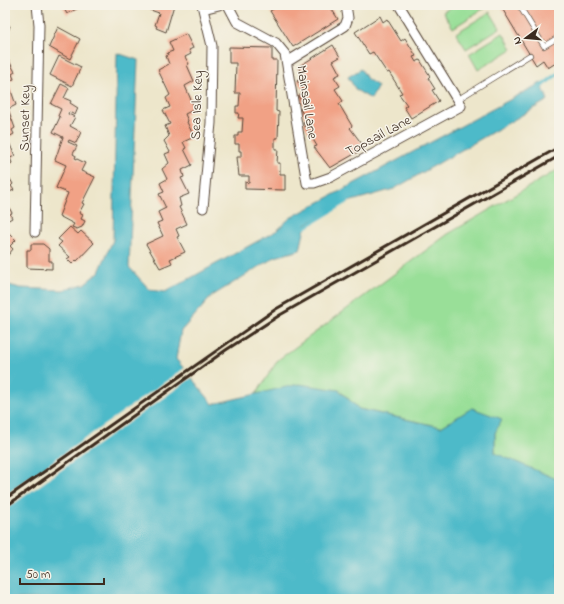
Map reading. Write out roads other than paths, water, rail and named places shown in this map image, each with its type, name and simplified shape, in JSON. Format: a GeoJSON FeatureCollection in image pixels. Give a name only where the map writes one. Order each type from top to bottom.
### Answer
{"type":"FeatureCollection","features":[{"type":"Feature","properties":{"kind":"street","name":"Sunset Key"},"geometry":{"type":"LineString","coordinates":[[35,232],[40,26],[37,5]]}},
{"type":"Feature","properties":{"kind":"street"},"geometry":{"type":"LineString","coordinates":[[202,7],[219,5]]}},
{"type":"Feature","properties":{"kind":"street","name":"Mainsail Lane"},"geometry":{"type":"LineString","coordinates":[[228,5],[237,22],[276,43],[285,54],[307,183]]}},
{"type":"Feature","properties":{"kind":"street"},"geometry":{"type":"LineString","coordinates":[[287,62],[345,26],[348,18],[346,5]]}},
{"type":"Feature","properties":{"kind":"street"},"geometry":{"type":"LineString","coordinates":[[398,5],[459,103]]}},
{"type":"Feature","properties":{"kind":"street","name":"Sea Isle Key"},"geometry":{"type":"LineString","coordinates":[[202,7],[212,46],[211,123],[203,208]]}},
{"type":"Feature","properties":{"kind":"street","name":"Topsail Lane"},"geometry":{"type":"LineString","coordinates":[[307,183],[314,183],[331,177],[459,103]]}},
{"type":"Feature","properties":{"kind":"lane"},"geometry":{"type":"LineString","coordinates":[[519,5],[544,46],[559,36]]}},
{"type":"Feature","properties":{"kind":"lane"},"geometry":{"type":"LineString","coordinates":[[556,5],[559,10]]}},
{"type":"Feature","properties":{"kind":"lane"},"geometry":{"type":"LineString","coordinates":[[459,103],[530,55]]}},
{"type":"Feature","properties":{"kind":"water"},"geometry":{"type":"Polygon","coordinates":[[[117,53],[138,60],[129,267],[150,290],[165,292],[276,231],[290,218],[541,83],[548,100],[394,189],[348,202],[306,224],[300,250],[275,257],[212,296],[181,331],[176,359],[213,404],[299,384],[339,390],[359,409],[441,427],[472,408],[502,419],[495,433],[495,453],[559,480],[559,599],[5,599],[5,284],[20,288],[63,290],[84,284],[99,272],[113,240],[117,53]]]}},
{"type":"Feature","properties":{"kind":"water"},"geometry":{"type":"Polygon","coordinates":[[[361,69],[367,79],[378,86],[371,99],[356,90],[348,77],[361,69]]]}},
{"type":"Feature","properties":{"kind":"waterway"},"geometry":{"type":"LineString","coordinates":[[539,88],[559,73]]}},
{"type":"Feature","properties":{"kind":"waterway"},"geometry":{"type":"LineString","coordinates":[[302,229],[351,199]]}},
{"type":"Feature","properties":{"kind":"railway"},"geometry":{"type":"LineString","coordinates":[[5,499],[276,309],[559,147]]}},
{"type":"Feature","properties":{"kind":"railway"},"geometry":{"type":"LineString","coordinates":[[5,507],[226,350],[280,315],[559,156]]}}]}
